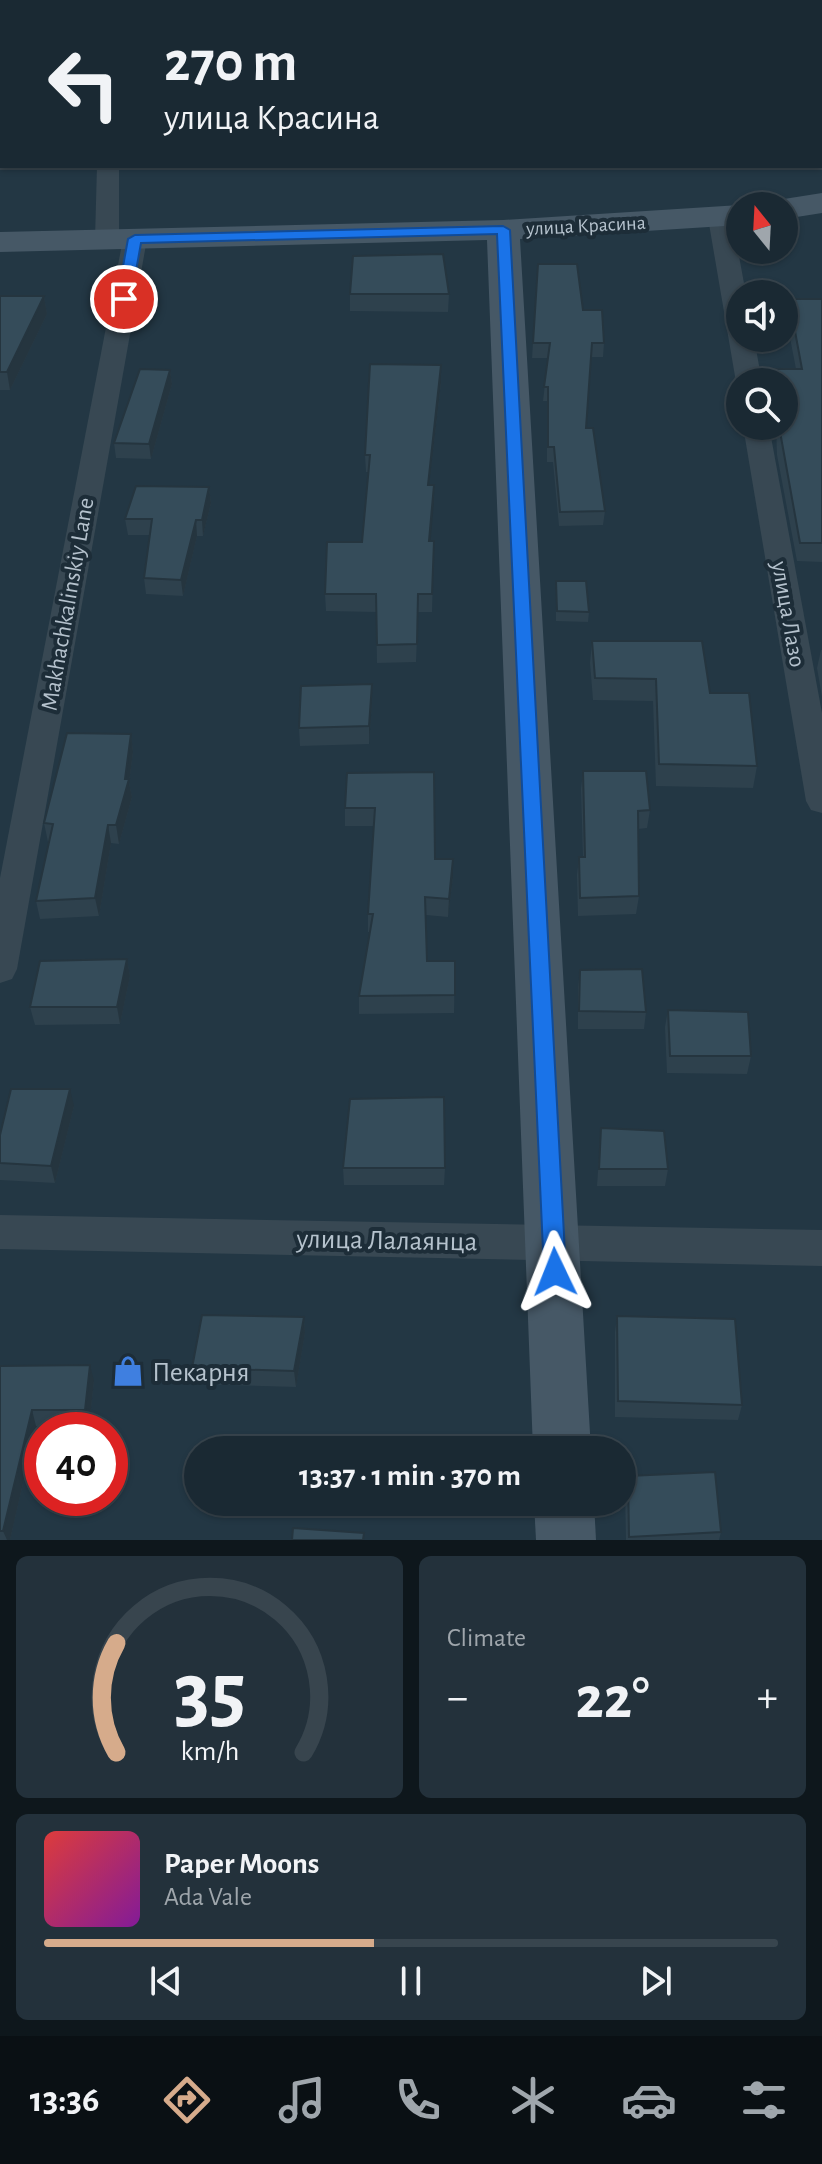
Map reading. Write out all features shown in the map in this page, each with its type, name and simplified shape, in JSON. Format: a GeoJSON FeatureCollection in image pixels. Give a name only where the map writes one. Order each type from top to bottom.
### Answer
{"type":"FeatureCollection","features":[{"type":"Feature","properties":{"kind":"street","name":"Makhachkalinskiy Lane"},"geometry":{"type":"LineString","coordinates":[[0,969],[121,239],[108,168]]}},
{"type":"Feature","properties":{"kind":"street"},"geometry":{"type":"LineString","coordinates":[[798,207],[822,203]]}},
{"type":"Feature","properties":{"kind":"street","name":"улица Красина"},"geometry":{"type":"LineString","coordinates":[[0,242],[503,230],[726,216]]}},
{"type":"Feature","properties":{"kind":"street"},"geometry":{"type":"LineString","coordinates":[[503,230],[561,1436]]}},
{"type":"Feature","properties":{"kind":"street","name":"улица Лазо"},"geometry":{"type":"LineString","coordinates":[[758,440],[822,801]]}},
{"type":"Feature","properties":{"kind":"street","name":"улица Лалаянца"},"geometry":{"type":"LineString","coordinates":[[0,1232],[822,1248]]}},
{"type":"Feature","properties":{"kind":"street"},"geometry":{"type":"LineString","coordinates":[[565,1516],[566,1540]]}},
{"type":"Feature","properties":{"kind":"building"},"geometry":{"type":"Polygon","coordinates":[[[443,254],[449,294],[350,294],[353,256],[443,254]]]}},
{"type":"Feature","properties":{"kind":"building"},"geometry":{"type":"Polygon","coordinates":[[[538,264],[577,264],[583,310],[602,310],[604,343],[592,343],[586,428],[593,428],[605,511],[560,512],[554,447],[548,447],[548,387],[544,387],[550,343],[533,343],[538,264]]]}},
{"type":"Feature","properties":{"kind":"building"},"geometry":{"type":"Polygon","coordinates":[[[0,296],[44,296],[7,372],[0,372],[0,296]]]}},
{"type":"Feature","properties":{"kind":"building"},"geometry":{"type":"Polygon","coordinates":[[[798,299],[822,299],[822,543],[800,543],[782,440],[798,440],[798,369],[802,369],[798,347],[798,299]]]}},
{"type":"Feature","properties":{"kind":"building"},"geometry":{"type":"Polygon","coordinates":[[[370,364],[441,365],[428,485],[434,485],[429,541],[434,541],[432,594],[418,594],[417,644],[377,645],[376,594],[325,594],[327,542],[362,542],[370,455],[365,455],[370,364]]]}},
{"type":"Feature","properties":{"kind":"building"},"geometry":{"type":"Polygon","coordinates":[[[140,369],[170,370],[149,444],[114,443],[140,369]]]}},
{"type":"Feature","properties":{"kind":"building"},"geometry":{"type":"Polygon","coordinates":[[[136,486],[209,487],[202,520],[196,520],[181,580],[144,578],[152,519],[125,519],[136,486]]]}},
{"type":"Feature","properties":{"kind":"building"},"geometry":{"type":"Polygon","coordinates":[[[556,581],[586,581],[589,612],[557,611],[556,581]]]}},
{"type":"Feature","properties":{"kind":"building"},"geometry":{"type":"Polygon","coordinates":[[[592,641],[702,641],[710,693],[749,693],[757,766],[659,764],[656,679],[595,678],[592,641]]]}},
{"type":"Feature","properties":{"kind":"building"},"geometry":{"type":"Polygon","coordinates":[[[372,684],[369,726],[299,728],[301,686],[372,684]]]}},
{"type":"Feature","properties":{"kind":"building"},"geometry":{"type":"Polygon","coordinates":[[[67,733],[131,734],[125,779],[129,779],[116,825],[108,825],[95,898],[36,901],[53,824],[44,823],[67,733]]]}},
{"type":"Feature","properties":{"kind":"building"},"geometry":{"type":"Polygon","coordinates":[[[583,771],[646,771],[650,810],[638,811],[639,896],[580,898],[579,857],[585,857],[583,771]]]}},
{"type":"Feature","properties":{"kind":"building"},"geometry":{"type":"Polygon","coordinates":[[[434,772],[435,859],[453,859],[449,899],[425,897],[427,961],[455,961],[455,995],[359,996],[373,914],[368,914],[375,808],[345,808],[347,773],[434,772]]]}},
{"type":"Feature","properties":{"kind":"building"},"geometry":{"type":"Polygon","coordinates":[[[127,959],[117,1007],[30,1007],[40,961],[127,959]]]}},
{"type":"Feature","properties":{"kind":"building"},"geometry":{"type":"Polygon","coordinates":[[[642,969],[646,1012],[579,1011],[580,970],[642,969]]]}},
{"type":"Feature","properties":{"kind":"building"},"geometry":{"type":"Polygon","coordinates":[[[668,1010],[748,1012],[751,1056],[670,1056],[668,1010]]]}},
{"type":"Feature","properties":{"kind":"building"},"geometry":{"type":"Polygon","coordinates":[[[11,1089],[70,1089],[51,1166],[0,1163],[0,1135],[11,1089]]]}},
{"type":"Feature","properties":{"kind":"building"},"geometry":{"type":"Polygon","coordinates":[[[444,1097],[445,1168],[343,1168],[350,1099],[444,1097]]]}},
{"type":"Feature","properties":{"kind":"building"},"geometry":{"type":"Polygon","coordinates":[[[601,1128],[664,1131],[668,1169],[599,1169],[601,1128]]]}},
{"type":"Feature","properties":{"kind":"building"},"geometry":{"type":"Polygon","coordinates":[[[202,1315],[304,1317],[294,1371],[192,1368],[202,1315]]]}},
{"type":"Feature","properties":{"kind":"building"},"geometry":{"type":"Polygon","coordinates":[[[617,1316],[735,1319],[742,1405],[618,1401],[617,1316]]]}},
{"type":"Feature","properties":{"kind":"building"},"geometry":{"type":"Polygon","coordinates":[[[90,1365],[85,1410],[24,1412],[24,1443],[3,1531],[0,1531],[0,1366],[90,1365]]]}},
{"type":"Feature","properties":{"kind":"building"},"geometry":{"type":"Polygon","coordinates":[[[715,1472],[721,1532],[629,1537],[629,1516],[636,1516],[636,1476],[715,1472]]]}},
{"type":"Feature","properties":{"kind":"building"},"geometry":{"type":"Polygon","coordinates":[[[293,1528],[364,1533],[363,1540],[292,1540],[293,1528]]]}},
{"type":"Feature","properties":{"kind":"place","name":"Пекарня"},"geometry":{"type":"Point","coordinates":[128,1371]}},
{"type":"Feature","properties":{"kind":"route"},"geometry":{"type":"LineString","coordinates":[[124,299],[135,239],[503,230],[555,1272]]}}]}
